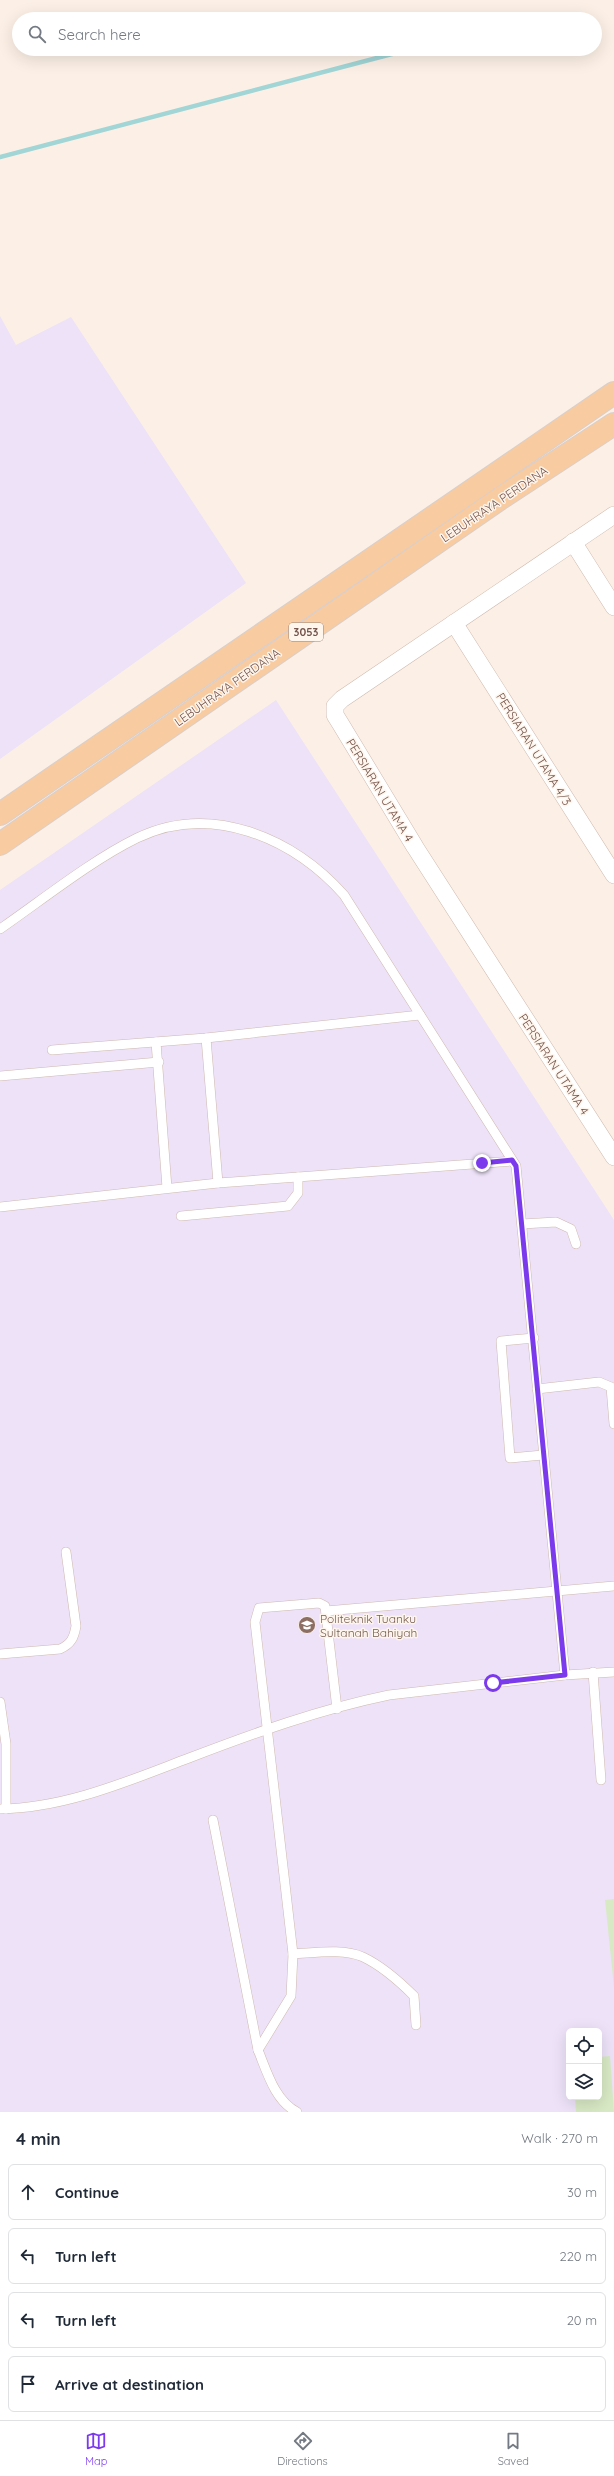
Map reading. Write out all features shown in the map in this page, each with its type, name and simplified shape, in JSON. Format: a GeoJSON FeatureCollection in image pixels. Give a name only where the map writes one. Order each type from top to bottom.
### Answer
{"type":"FeatureCollection","features":[{"type":"Feature","properties":{"kind":"main road","name":"LEBUHRAYA PERDANA"},"geometry":{"type":"LineString","coordinates":[[0,814],[614,393]]}},
{"type":"Feature","properties":{"kind":"main road","name":"LEBUHRAYA PERDANA"},"geometry":{"type":"LineString","coordinates":[[0,844],[501,498],[614,424]]}},
{"type":"Feature","properties":{"kind":"street","name":"PERSIARAN UTAMA 4"},"geometry":{"type":"LineString","coordinates":[[613,1152],[415,848],[335,715],[335,706],[342,699],[614,515]]}},
{"type":"Feature","properties":{"kind":"street"},"geometry":{"type":"LineString","coordinates":[[573,542],[614,607]]}},
{"type":"Feature","properties":{"kind":"street","name":"PERSIARAN UTAMA 4/3"},"geometry":{"type":"LineString","coordinates":[[454,623],[614,876]]}},
{"type":"Feature","properties":{"kind":"lane"},"geometry":{"type":"LineString","coordinates":[[0,929],[100,860],[137,838],[160,830],[187,825],[217,825],[244,830],[269,838],[312,863],[335,884],[344,895],[516,1166],[534,1338],[543,1455],[565,1675]]}},
{"type":"Feature","properties":{"kind":"lane"},"geometry":{"type":"LineString","coordinates":[[52,1050],[206,1038],[404,1019],[420,1015]]}},
{"type":"Feature","properties":{"kind":"lane"},"geometry":{"type":"LineString","coordinates":[[206,1038],[218,1182]]}},
{"type":"Feature","properties":{"kind":"lane"},"geometry":{"type":"LineString","coordinates":[[156,1042],[159,1062],[167,1188]]}},
{"type":"Feature","properties":{"kind":"lane"},"geometry":{"type":"LineString","coordinates":[[0,1076],[159,1062]]}},
{"type":"Feature","properties":{"kind":"lane"},"geometry":{"type":"LineString","coordinates":[[0,1207],[218,1182],[512,1160]]}},
{"type":"Feature","properties":{"kind":"lane"},"geometry":{"type":"LineString","coordinates":[[181,1216],[288,1206],[298,1193],[298,1177]]}},
{"type":"Feature","properties":{"kind":"lane"},"geometry":{"type":"LineString","coordinates":[[522,1224],[556,1222],[570,1229],[576,1244]]}},
{"type":"Feature","properties":{"kind":"lane"},"geometry":{"type":"LineString","coordinates":[[534,1338],[501,1341],[510,1458],[543,1455]]}},
{"type":"Feature","properties":{"kind":"lane"},"geometry":{"type":"LineString","coordinates":[[537,1389],[599,1382],[605,1384],[611,1387],[614,1424]]}},
{"type":"Feature","properties":{"kind":"lane"},"geometry":{"type":"LineString","coordinates":[[0,1654],[60,1649],[69,1645],[74,1636],[76,1626],[66,1552]]}},
{"type":"Feature","properties":{"kind":"lane"},"geometry":{"type":"LineString","coordinates":[[326,1611],[614,1586]]}},
{"type":"Feature","properties":{"kind":"lane"},"geometry":{"type":"LineString","coordinates":[[258,2050],[291,1996],[292,1954],[255,1622],[259,1608],[319,1603],[325,1606],[337,1709]]}},
{"type":"Feature","properties":{"kind":"lane"},"geometry":{"type":"LineString","coordinates":[[593,1672],[601,1780]]}},
{"type":"Feature","properties":{"kind":"lane"},"geometry":{"type":"LineString","coordinates":[[0,1702],[3,1744],[3,1809],[64,1801],[114,1786],[266,1729],[337,1709],[362,1700],[389,1695],[565,1675],[593,1672],[614,1672]]}},
{"type":"Feature","properties":{"kind":"lane"},"geometry":{"type":"LineString","coordinates":[[213,1820],[258,2050],[270,2081],[286,2107],[297,2112]]}},
{"type":"Feature","properties":{"kind":"lane"},"geometry":{"type":"LineString","coordinates":[[292,1954],[323,1952],[362,1957],[396,1979],[414,1996],[416,2025]]}},
{"type":"Feature","properties":{"kind":"shaded area"},"geometry":{"type":"Polygon","coordinates":[[[0,316],[16,345],[71,317],[246,583],[0,759],[0,316]]]}},
{"type":"Feature","properties":{"kind":"shaded area","name":"Politeknik Tuanku Sultanah Bahiyah"},"geometry":{"type":"Polygon","coordinates":[[[276,700],[614,1220],[614,2112],[0,2112],[0,890],[276,700]]]}},
{"type":"Feature","properties":{"kind":"green space"},"geometry":{"type":"Polygon","coordinates":[[[614,1899],[614,1987],[605,1900],[614,1899]]]}},
{"type":"Feature","properties":{"kind":"green space"},"geometry":{"type":"Polygon","coordinates":[[[610,2056],[614,2112],[576,2112],[575,2100],[602,2100],[602,2057],[610,2056]]]}},
{"type":"Feature","properties":{"kind":"waterway"},"geometry":{"type":"LineString","coordinates":[[0,157],[384,56]]}},
{"type":"Feature","properties":{"kind":"place","name":"Politeknik Tuanku Sultanah Bahiyah"},"geometry":{"type":"Point","coordinates":[307,1625]}},
{"type":"Feature","properties":{"kind":"route"},"geometry":{"type":"LineString","coordinates":[[482,1163],[512,1160],[516,1166],[535,1349],[543,1455],[565,1675],[493,1683]]}}]}
